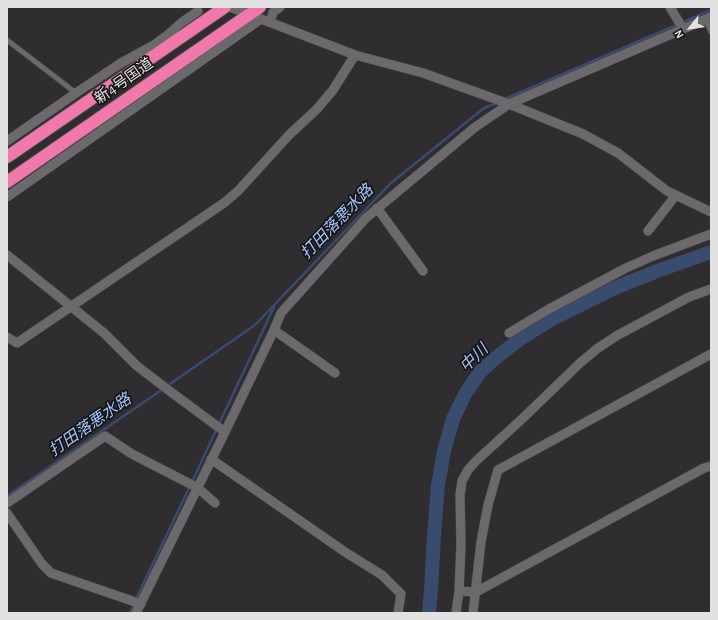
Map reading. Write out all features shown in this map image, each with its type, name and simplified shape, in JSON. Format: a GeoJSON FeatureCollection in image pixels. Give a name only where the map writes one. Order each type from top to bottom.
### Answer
{"type":"FeatureCollection","features":[{"type":"Feature","properties":{"kind":"highway","name":"新4号国道"},"geometry":{"type":"LineString","coordinates":[[7,157],[164,44],[225,7]]}},
{"type":"Feature","properties":{"kind":"highway","name":"新4号国道"},"geometry":{"type":"LineString","coordinates":[[7,182],[260,7]]}},
{"type":"Feature","properties":{"kind":"street"},"geometry":{"type":"LineString","coordinates":[[230,7],[355,55],[423,73],[509,104],[583,134],[618,153],[667,191],[711,212]]}},
{"type":"Feature","properties":{"kind":"street"},"geometry":{"type":"LineString","coordinates":[[272,16],[273,12],[280,7]]}},
{"type":"Feature","properties":{"kind":"street"},"geometry":{"type":"LineString","coordinates":[[670,7],[683,29]]}},
{"type":"Feature","properties":{"kind":"street"},"geometry":{"type":"LineString","coordinates":[[7,141],[121,63],[164,44],[169,34],[198,11]]}},
{"type":"Feature","properties":{"kind":"street"},"geometry":{"type":"LineString","coordinates":[[136,613],[198,488],[281,313],[366,218],[474,128],[509,104],[708,18]]}},
{"type":"Feature","properties":{"kind":"street"},"geometry":{"type":"LineString","coordinates":[[7,196],[261,19]]}},
{"type":"Feature","properties":{"kind":"street"},"geometry":{"type":"LineString","coordinates":[[7,337],[17,343],[224,203],[238,191],[289,135],[317,109],[333,90],[355,55]]}},
{"type":"Feature","properties":{"kind":"street"},"geometry":{"type":"LineString","coordinates":[[648,231],[676,195]]}},
{"type":"Feature","properties":{"kind":"street"},"geometry":{"type":"LineString","coordinates":[[377,208],[423,271]]}},
{"type":"Feature","properties":{"kind":"street"},"geometry":{"type":"LineString","coordinates":[[509,333],[549,309],[626,268],[711,234]]}},
{"type":"Feature","properties":{"kind":"street"},"geometry":{"type":"LineString","coordinates":[[7,254],[104,333],[137,366],[225,432]]}},
{"type":"Feature","properties":{"kind":"street"},"geometry":{"type":"LineString","coordinates":[[456,613],[459,591],[461,545],[460,495],[462,481],[468,470],[580,363],[598,348],[618,335],[689,297],[711,289]]}},
{"type":"Feature","properties":{"kind":"street"},"geometry":{"type":"LineString","coordinates":[[274,330],[335,373]]}},
{"type":"Feature","properties":{"kind":"street"},"geometry":{"type":"LineString","coordinates":[[473,613],[481,542],[488,505],[498,470],[711,354]]}},
{"type":"Feature","properties":{"kind":"street"},"geometry":{"type":"LineString","coordinates":[[7,503],[105,436],[132,454],[198,488],[214,503]]}},
{"type":"Feature","properties":{"kind":"street"},"geometry":{"type":"LineString","coordinates":[[211,459],[345,552],[382,575],[400,594],[398,613]]}},
{"type":"Feature","properties":{"kind":"street"},"geometry":{"type":"LineString","coordinates":[[459,591],[476,592],[701,469],[711,466]]}},
{"type":"Feature","properties":{"kind":"street"},"geometry":{"type":"LineString","coordinates":[[7,513],[42,564],[51,573],[141,604]]}},
{"type":"Feature","properties":{"kind":"lane"},"geometry":{"type":"LineString","coordinates":[[708,18],[711,32]]}},
{"type":"Feature","properties":{"kind":"lane"},"geometry":{"type":"LineString","coordinates":[[7,40],[76,93]]}},
{"type":"Feature","properties":{"kind":"waterway","name":"打田落悪水路"},"geometry":{"type":"LineString","coordinates":[[505,99],[711,10]]}},
{"type":"Feature","properties":{"kind":"waterway","name":"打田落悪水路"},"geometry":{"type":"LineString","coordinates":[[167,386],[255,325],[391,183],[484,108],[497,103]]}},
{"type":"Feature","properties":{"kind":"waterway","name":"中川"},"geometry":{"type":"LineString","coordinates":[[429,613],[438,485],[444,451],[453,419],[465,394],[480,372],[520,339],[550,320],[615,288],[711,252]]}},
{"type":"Feature","properties":{"kind":"waterway"},"geometry":{"type":"LineString","coordinates":[[219,424],[274,307]]}},
{"type":"Feature","properties":{"kind":"waterway","name":"打田落悪水路"},"geometry":{"type":"LineString","coordinates":[[7,496],[163,389]]}},
{"type":"Feature","properties":{"kind":"waterway"},"geometry":{"type":"LineString","coordinates":[[192,482],[217,428]]}},
{"type":"Feature","properties":{"kind":"waterway"},"geometry":{"type":"LineString","coordinates":[[136,599],[190,486]]}},
{"type":"Feature","properties":{"kind":"waterway"},"geometry":{"type":"LineString","coordinates":[[130,613],[134,604]]}}]}
